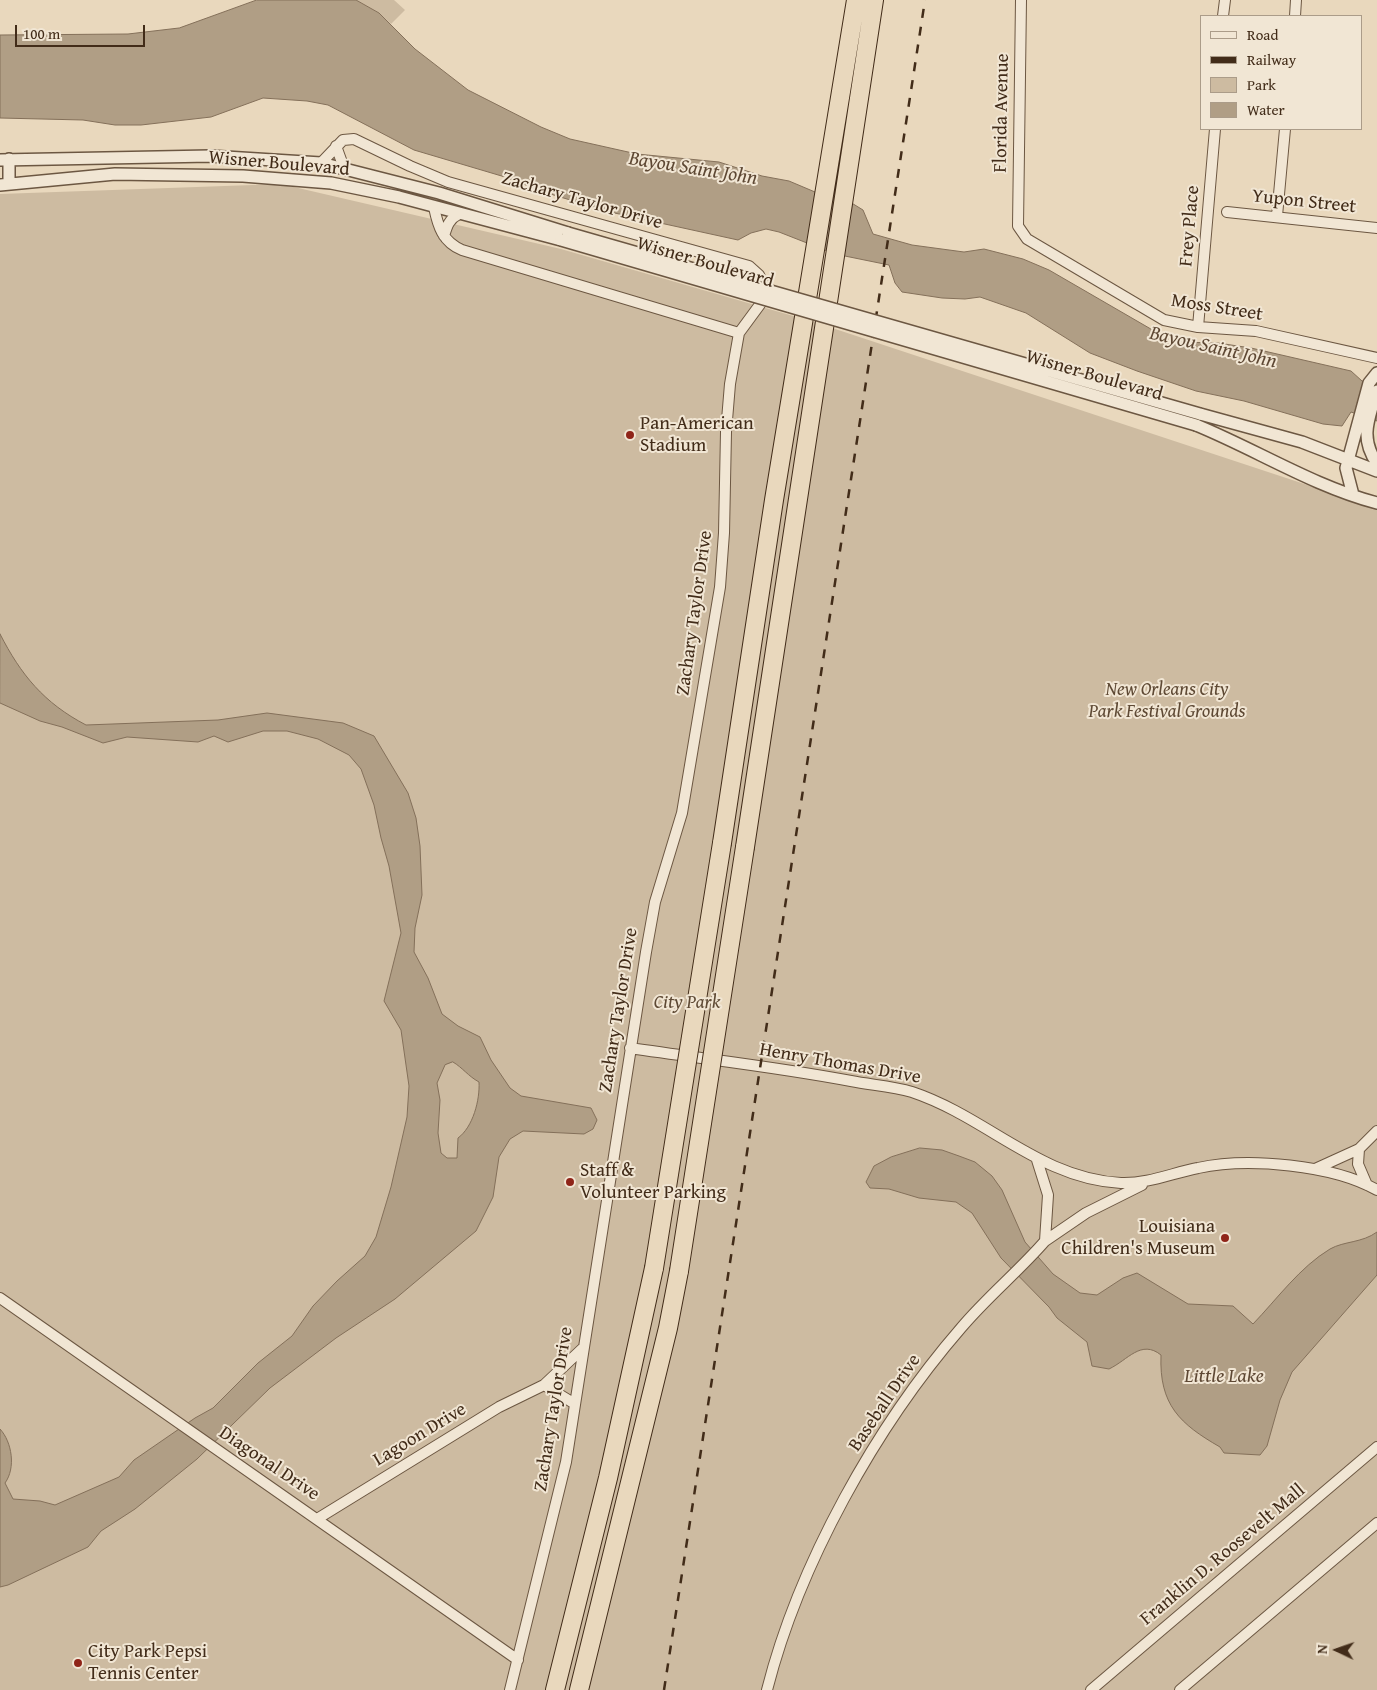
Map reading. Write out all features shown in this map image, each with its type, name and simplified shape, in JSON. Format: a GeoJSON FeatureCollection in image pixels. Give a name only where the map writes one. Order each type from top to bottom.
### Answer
{"type":"FeatureCollection","features":[{"type":"Feature","properties":{"kind":"highway"},"geometry":{"type":"LineString","coordinates":[[555,1690],[608,1478],[654,1268],[722,843],[774,500],[856,0]]}},
{"type":"Feature","properties":{"kind":"highway"},"geometry":{"type":"LineString","coordinates":[[579,1690],[668,1328],[679,1270],[834,271],[874,0]]}},
{"type":"Feature","properties":{"kind":"street","name":"Florida Avenue"},"geometry":{"type":"LineString","coordinates":[[1018,226],[1021,0]]}},
{"type":"Feature","properties":{"kind":"street"},"geometry":{"type":"LineString","coordinates":[[1223,15],[1224,0]]}},
{"type":"Feature","properties":{"kind":"street"},"geometry":{"type":"LineString","coordinates":[[1295,15],[1296,0]]}},
{"type":"Feature","properties":{"kind":"street","name":"Frey Place"},"geometry":{"type":"LineString","coordinates":[[1198,327],[1215,130]]}},
{"type":"Feature","properties":{"kind":"street"},"geometry":{"type":"LineString","coordinates":[[1277,216],[1285,130]]}},
{"type":"Feature","properties":{"kind":"street","name":"Zachary Taylor Drive"},"geometry":{"type":"LineString","coordinates":[[336,146],[343,140],[354,139],[448,182],[749,266],[759,275],[765,287],[764,298],[739,333],[730,384],[726,432],[724,533],[720,587],[682,813],[655,902],[582,1348],[566,1462],[510,1690]]}},
{"type":"Feature","properties":{"kind":"street"},"geometry":{"type":"LineString","coordinates":[[321,163],[336,146],[344,168]]}},
{"type":"Feature","properties":{"kind":"street","name":"Wisner Boulevard"},"geometry":{"type":"LineString","coordinates":[[4,159],[120,156],[244,158],[321,163],[344,168],[439,193],[565,236],[1196,425],[1231,439],[1337,490],[1376,502]]}},
{"type":"Feature","properties":{"kind":"street"},"geometry":{"type":"LineString","coordinates":[[243,176],[244,158]]}},
{"type":"Feature","properties":{"kind":"street"},"geometry":{"type":"LineString","coordinates":[[4,159],[4,185]]}},
{"type":"Feature","properties":{"kind":"street","name":"Wisner Boulevard"},"geometry":{"type":"LineString","coordinates":[[4,185],[116,174],[243,176],[331,183],[459,214],[565,236],[1302,442],[1348,458],[1377,471]]}},
{"type":"Feature","properties":{"kind":"street"},"geometry":{"type":"LineString","coordinates":[[434,207],[444,236],[451,245],[462,250],[739,333]]}},
{"type":"Feature","properties":{"kind":"street","name":"Yupon Street"},"geometry":{"type":"LineString","coordinates":[[1227,212],[1377,228]]}},
{"type":"Feature","properties":{"kind":"street"},"geometry":{"type":"LineString","coordinates":[[444,236],[447,225],[453,217],[459,214]]}},
{"type":"Feature","properties":{"kind":"street","name":"Moss Street"},"geometry":{"type":"LineString","coordinates":[[1018,226],[1027,239],[1164,320],[1198,327],[1256,331],[1377,358]]}},
{"type":"Feature","properties":{"kind":"street"},"geometry":{"type":"LineString","coordinates":[[1353,495],[1346,468],[1348,458],[1365,418],[1375,380]]}},
{"type":"Feature","properties":{"kind":"street"},"geometry":{"type":"LineString","coordinates":[[1365,418],[1365,439],[1377,463]]}},
{"type":"Feature","properties":{"kind":"street","name":"Henry Thomas Drive"},"geometry":{"type":"LineString","coordinates":[[630,1048],[827,1076],[912,1092],[962,1114],[1037,1160],[1088,1179],[1124,1183],[1147,1182],[1199,1167],[1265,1163],[1315,1169],[1367,1185],[1377,1190]]}},
{"type":"Feature","properties":{"kind":"street"},"geometry":{"type":"LineString","coordinates":[[1315,1169],[1358,1149],[1377,1132]]}},
{"type":"Feature","properties":{"kind":"street"},"geometry":{"type":"LineString","coordinates":[[1358,1149],[1358,1164],[1367,1185]]}},
{"type":"Feature","properties":{"kind":"street"},"geometry":{"type":"LineString","coordinates":[[1037,1160],[1048,1196],[1042,1244]]}},
{"type":"Feature","properties":{"kind":"street","name":"Baseball Drive"},"geometry":{"type":"LineString","coordinates":[[767,1690],[792,1613],[812,1564],[855,1480],[894,1418],[924,1376],[960,1329],[1001,1284],[1042,1244],[1086,1213],[1147,1182]]}},
{"type":"Feature","properties":{"kind":"street","name":"Diagonal Drive"},"geometry":{"type":"LineString","coordinates":[[0,1298],[518,1660]]}},
{"type":"Feature","properties":{"kind":"street","name":"Lagoon Drive"},"geometry":{"type":"LineString","coordinates":[[317,1518],[499,1407],[544,1385],[582,1348]]}},
{"type":"Feature","properties":{"kind":"street"},"geometry":{"type":"LineString","coordinates":[[544,1385],[575,1404]]}},
{"type":"Feature","properties":{"kind":"street","name":"Franklin D. Roosevelt Mall"},"geometry":{"type":"LineString","coordinates":[[1091,1690],[1377,1447]]}},
{"type":"Feature","properties":{"kind":"street"},"geometry":{"type":"LineString","coordinates":[[1180,1690],[1377,1523]]}},
{"type":"Feature","properties":{"kind":"green space"},"geometry":{"type":"Polygon","coordinates":[[[356,0],[394,0],[405,10],[391,24],[379,13],[356,0]]]}},
{"type":"Feature","properties":{"kind":"green space","name":"City Park"},"geometry":{"type":"Polygon","coordinates":[[[281,184],[561,249],[814,322],[1377,508],[1377,1690],[0,1690],[0,194],[281,184]]]}},
{"type":"Feature","properties":{"kind":"water","name":"Bayou Saint John"},"geometry":{"type":"Polygon","coordinates":[[[257,0],[356,0],[379,13],[415,49],[468,90],[541,127],[570,139],[637,154],[719,162],[762,176],[789,181],[815,192],[850,202],[863,210],[873,234],[912,245],[964,252],[984,249],[1023,259],[1049,270],[1156,332],[1179,342],[1218,343],[1251,348],[1351,371],[1362,381],[1377,385],[1377,421],[1351,412],[1342,426],[1323,424],[1244,401],[1196,391],[1090,353],[1026,313],[980,297],[965,299],[942,298],[902,292],[895,283],[889,265],[835,254],[779,232],[766,229],[751,233],[738,240],[610,212],[547,193],[505,177],[414,150],[328,105],[307,101],[263,98],[211,117],[141,125],[115,125],[83,120],[0,118],[0,35],[128,34],[179,28],[257,0]]]}},
{"type":"Feature","properties":{"kind":"water"},"geometry":{"type":"Polygon","coordinates":[[[0,634],[16,662],[35,687],[58,707],[86,725],[218,720],[267,713],[343,723],[374,736],[408,793],[416,818],[420,846],[422,895],[415,928],[414,952],[428,978],[442,1014],[458,1026],[480,1037],[491,1060],[510,1088],[521,1096],[591,1108],[597,1120],[593,1129],[584,1134],[523,1131],[510,1139],[499,1157],[493,1197],[476,1231],[395,1299],[336,1338],[270,1388],[197,1459],[135,1509],[101,1531],[88,1547],[0,1587],[0,1429],[10,1448],[11,1470],[5,1483],[13,1499],[40,1501],[55,1505],[119,1477],[134,1460],[195,1418],[213,1408],[258,1363],[292,1336],[313,1306],[365,1256],[376,1237],[391,1187],[407,1117],[409,1086],[401,1030],[384,1001],[401,933],[389,866],[374,805],[361,769],[349,755],[318,739],[287,731],[263,731],[228,742],[214,736],[198,742],[127,737],[103,743],[62,727],[40,721],[0,703],[0,634]],[[453,1062],[445,1065],[437,1083],[440,1100],[438,1133],[441,1153],[447,1158],[457,1158],[458,1138],[472,1120],[478,1097],[479,1082],[453,1062]]]}},
{"type":"Feature","properties":{"kind":"water","name":"Little Lake"},"geometry":{"type":"Polygon","coordinates":[[[920,1148],[942,1150],[975,1162],[992,1176],[1002,1190],[1025,1242],[1053,1274],[1080,1293],[1097,1295],[1123,1278],[1137,1273],[1188,1304],[1233,1306],[1253,1324],[1289,1284],[1319,1256],[1335,1246],[1371,1236],[1377,1232],[1377,1275],[1292,1372],[1280,1400],[1267,1446],[1260,1455],[1224,1453],[1220,1447],[1183,1421],[1175,1411],[1168,1400],[1164,1387],[1161,1372],[1161,1355],[1147,1349],[1135,1353],[1109,1369],[1092,1366],[1087,1342],[1057,1318],[1049,1307],[1001,1258],[972,1213],[956,1202],[919,1198],[889,1189],[870,1188],[866,1182],[874,1166],[891,1157],[920,1148]]]}},
{"type":"Feature","properties":{"kind":"railway"},"geometry":{"type":"LineString","coordinates":[[664,1690],[925,0]]}},
{"type":"Feature","properties":{"kind":"place","name":"Pan-American Stadium"},"geometry":{"type":"Point","coordinates":[630,435]}},
{"type":"Feature","properties":{"kind":"place","name":"Staff & Volunteer Parking"},"geometry":{"type":"Point","coordinates":[570,1182]}},
{"type":"Feature","properties":{"kind":"place","name":"Louisiana Children's Museum"},"geometry":{"type":"Point","coordinates":[1225,1238]}},
{"type":"Feature","properties":{"kind":"place","name":"City Park Pepsi Tennis Center"},"geometry":{"type":"Point","coordinates":[78,1663]}},
{"type":"Feature","properties":{"kind":"park label","name":"New Orleans City Park Festival Grounds"},"geometry":{"type":"Point","coordinates":[1167,701]}}]}
